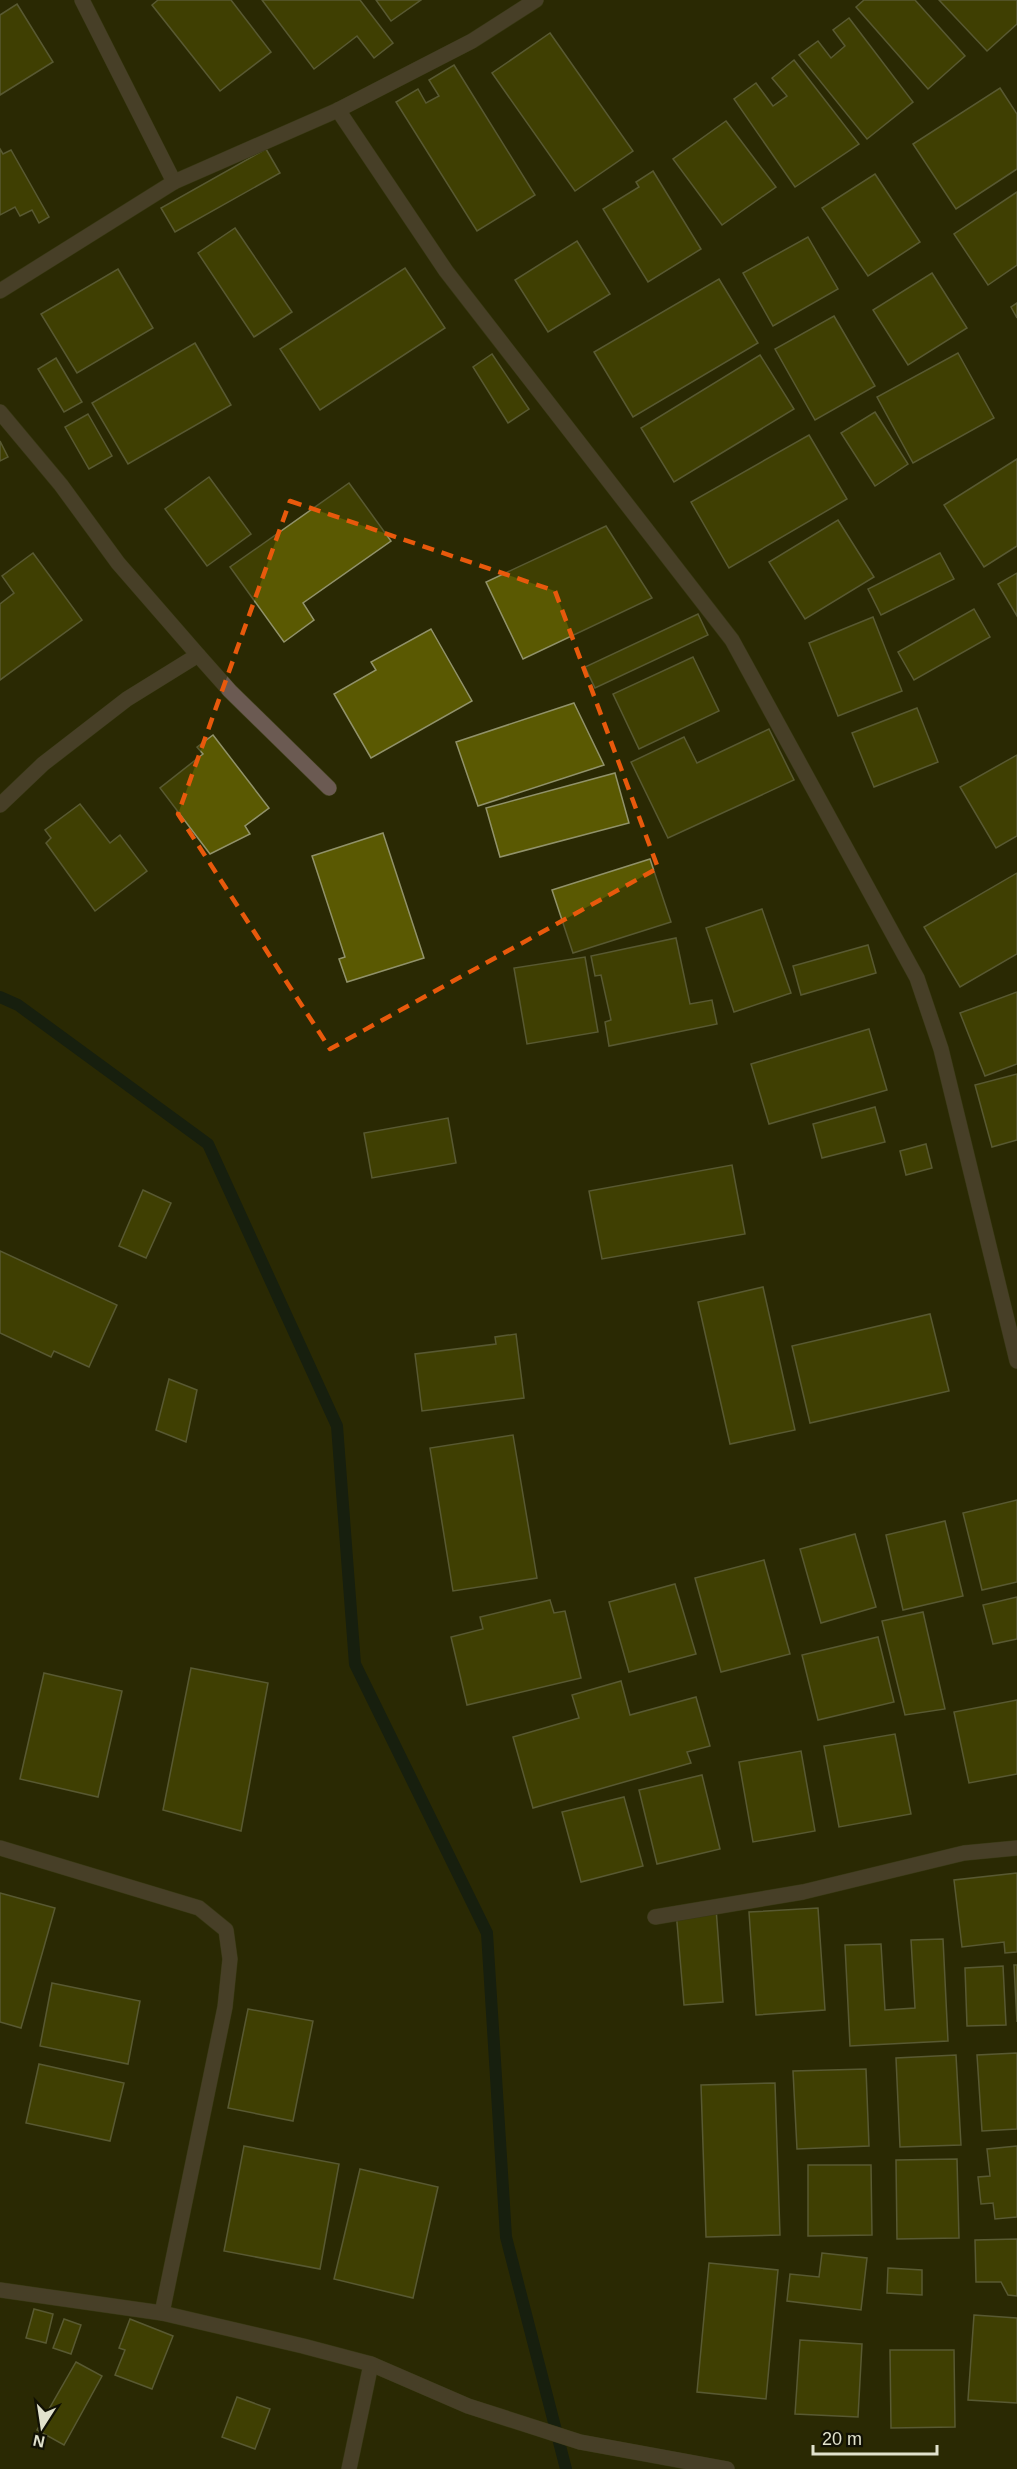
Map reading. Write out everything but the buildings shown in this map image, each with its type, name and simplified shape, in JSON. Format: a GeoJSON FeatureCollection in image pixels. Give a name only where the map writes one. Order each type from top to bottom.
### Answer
{"type":"FeatureCollection","features":[{"type":"Feature","properties":{"kind":"street"},"geometry":{"type":"LineString","coordinates":[[82,0],[174,182]]}},
{"type":"Feature","properties":{"kind":"street"},"geometry":{"type":"LineString","coordinates":[[0,291],[174,182],[338,110],[472,41],[536,0]]}},
{"type":"Feature","properties":{"kind":"street"},"geometry":{"type":"LineString","coordinates":[[338,110],[446,271],[732,640],[918,978],[941,1049],[1017,1360]]}},
{"type":"Feature","properties":{"kind":"street"},"geometry":{"type":"LineString","coordinates":[[0,412],[61,485],[118,563],[198,655],[230,691],[329,788]]}},
{"type":"Feature","properties":{"kind":"street"},"geometry":{"type":"LineString","coordinates":[[0,805],[43,764],[127,699],[198,655]]}},
{"type":"Feature","properties":{"kind":"street"},"geometry":{"type":"LineString","coordinates":[[0,1848],[199,1908],[226,1930],[230,1959],[225,2007],[162,2313]]}},
{"type":"Feature","properties":{"kind":"street"},"geometry":{"type":"LineString","coordinates":[[655,1917],[803,1892],[964,1853],[1017,1848]]}},
{"type":"Feature","properties":{"kind":"street"},"geometry":{"type":"LineString","coordinates":[[0,2290],[162,2313],[303,2346],[371,2364],[468,2406],[580,2442],[727,2469]]}},
{"type":"Feature","properties":{"kind":"street"},"geometry":{"type":"LineString","coordinates":[[349,2469],[371,2364]]}},
{"type":"Feature","properties":{"kind":"highlighted area"},"geometry":{"type":"Polygon","coordinates":[[[290,501],[555,591],[658,868],[330,1049],[178,814],[290,501]]]}},
{"type":"Feature","properties":{"kind":"waterway"},"geometry":{"type":"LineString","coordinates":[[0,997],[18,1005],[208,1144],[337,1426],[355,1664],[487,1933],[506,2237],[566,2469]]}}]}
